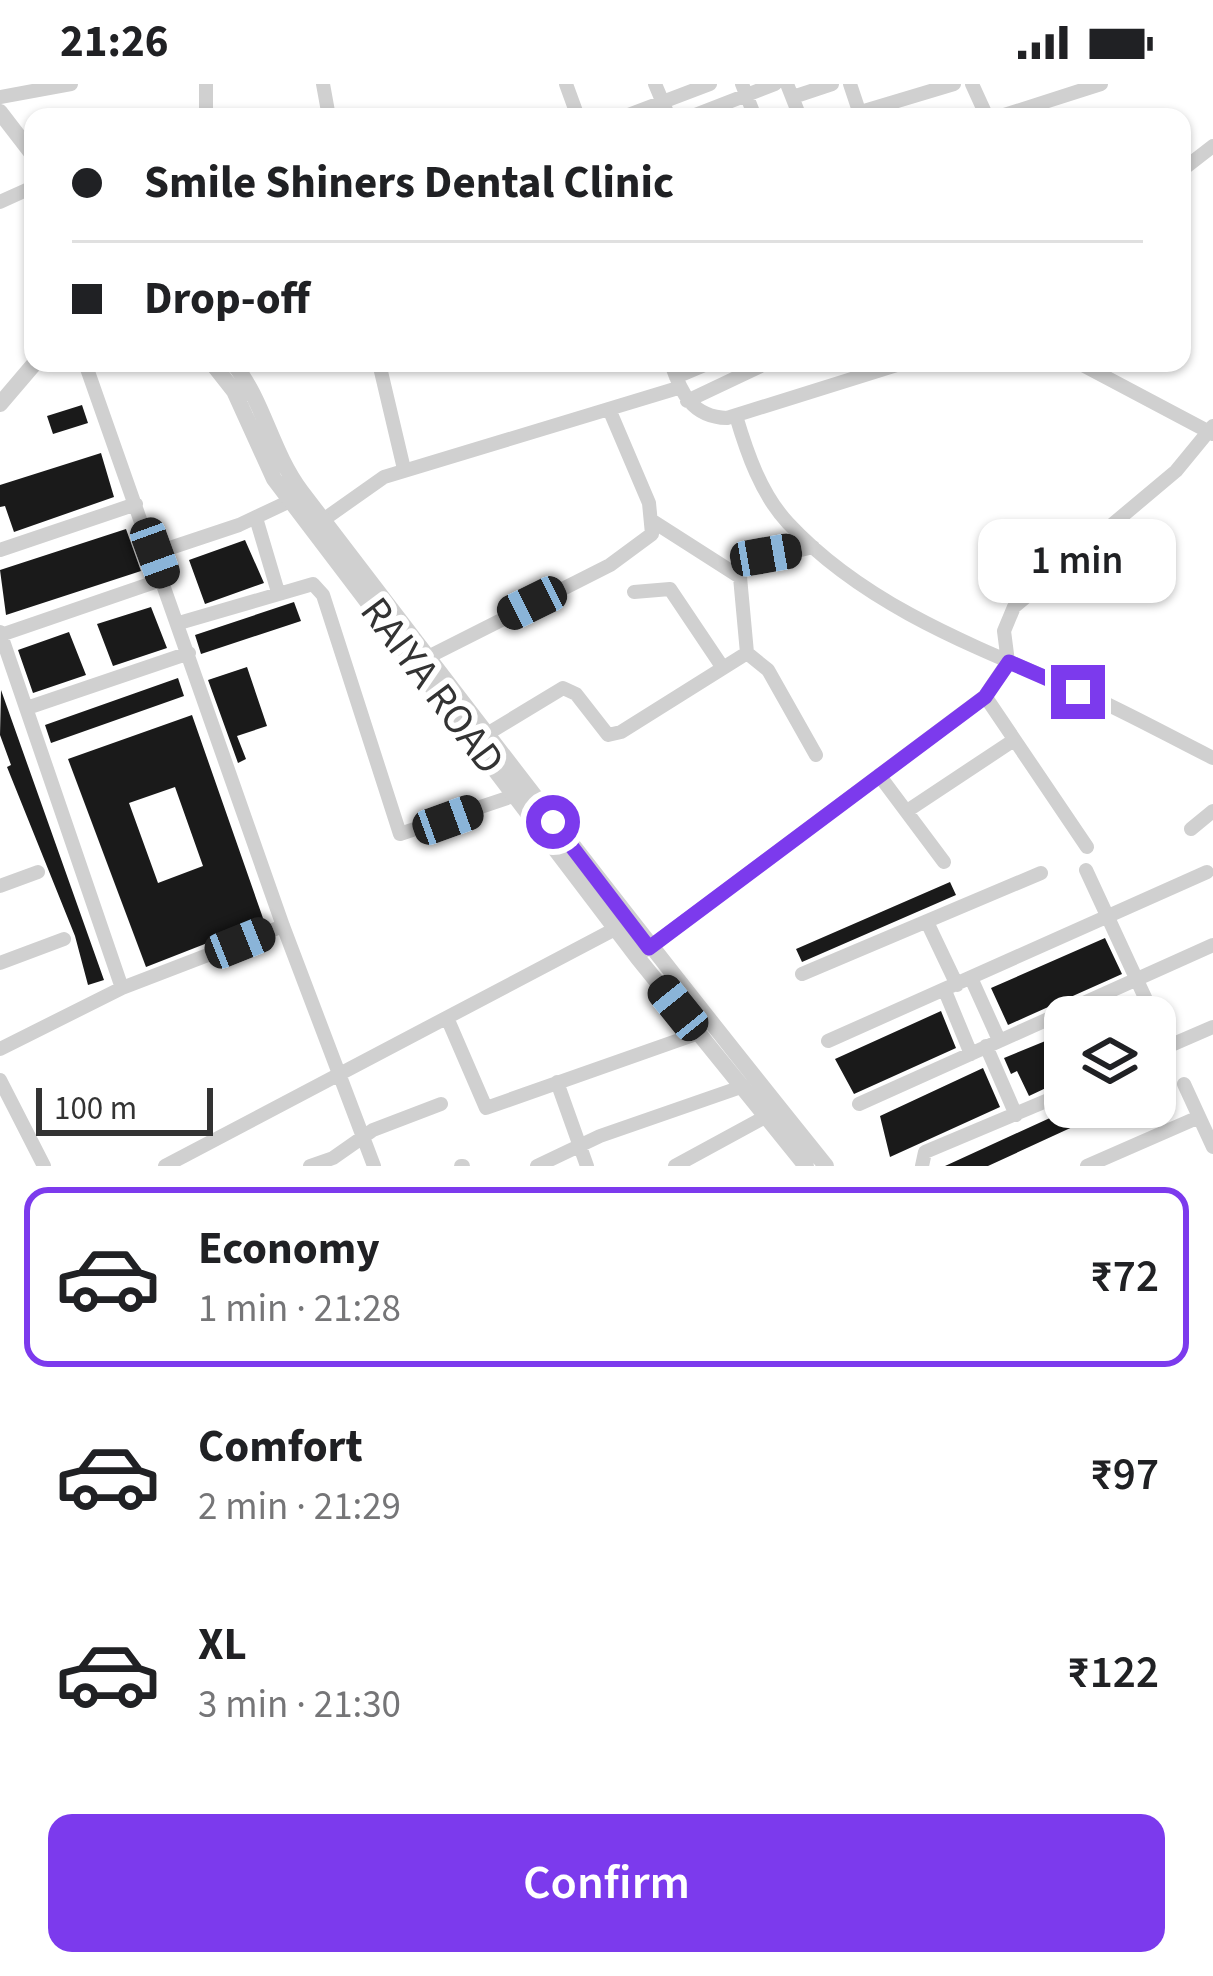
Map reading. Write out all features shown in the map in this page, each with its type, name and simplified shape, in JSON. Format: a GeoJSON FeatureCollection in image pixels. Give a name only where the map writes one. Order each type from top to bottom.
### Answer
{"type":"FeatureCollection","features":[{"type":"Feature","properties":{"kind":"street"},"geometry":{"type":"LineString","coordinates":[[0,98],[70,84]]}},
{"type":"Feature","properties":{"kind":"street"},"geometry":{"type":"LineString","coordinates":[[567,87],[585,84]]}},
{"type":"Feature","properties":{"kind":"street"},"geometry":{"type":"LineString","coordinates":[[669,108],[710,84]]}},
{"type":"Feature","properties":{"kind":"street"},"geometry":{"type":"LineString","coordinates":[[708,108],[745,90],[775,84]]}},
{"type":"Feature","properties":{"kind":"street"},"geometry":{"type":"LineString","coordinates":[[790,91],[832,84]]}},
{"type":"Feature","properties":{"kind":"street"},"geometry":{"type":"LineString","coordinates":[[880,108],[954,84]]}},
{"type":"Feature","properties":{"kind":"street"},"geometry":{"type":"LineString","coordinates":[[1026,108],[1101,84]]}},
{"type":"Feature","properties":{"kind":"street"},"geometry":{"type":"LineString","coordinates":[[0,112],[24,143]]}},
{"type":"Feature","properties":{"kind":"street"},"geometry":{"type":"LineString","coordinates":[[0,404],[27,372]]}},
{"type":"Feature","properties":{"kind":"street"},"geometry":{"type":"LineString","coordinates":[[88,372],[283,926],[374,1166]]}},
{"type":"Feature","properties":{"kind":"street","name":"RAIYA ROAD"},"geometry":{"type":"LineString","coordinates":[[219,372],[234,391],[266,465],[290,501],[318,524],[430,656],[488,734],[615,929],[643,952],[826,1166]]}},
{"type":"Feature","properties":{"kind":"street","name":"RAIYA ROAD"},"geometry":{"type":"LineString","coordinates":[[239,372],[318,524],[643,952],[699,1033],[806,1166]]}},
{"type":"Feature","properties":{"kind":"street"},"geometry":{"type":"LineString","coordinates":[[382,372],[404,470]]}},
{"type":"Feature","properties":{"kind":"street"},"geometry":{"type":"LineString","coordinates":[[318,524],[363,487],[404,470],[609,409],[678,382],[724,372]]}},
{"type":"Feature","properties":{"kind":"street"},"geometry":{"type":"LineString","coordinates":[[678,382],[713,418],[736,416],[875,372]]}},
{"type":"Feature","properties":{"kind":"street"},"geometry":{"type":"LineString","coordinates":[[643,952],[985,697],[1009,662],[1004,631],[1014,607],[1176,471],[1212,431],[1097,372]]}},
{"type":"Feature","properties":{"kind":"street"},"geometry":{"type":"LineString","coordinates":[[609,409],[654,522],[740,577]]}},
{"type":"Feature","properties":{"kind":"street"},"geometry":{"type":"LineString","coordinates":[[736,416],[771,500],[813,547],[898,607],[957,641],[1213,758]]}},
{"type":"Feature","properties":{"kind":"street"},"geometry":{"type":"LineString","coordinates":[[155,553],[256,518],[290,501]]}},
{"type":"Feature","properties":{"kind":"street"},"geometry":{"type":"LineString","coordinates":[[0,550],[136,504]]}},
{"type":"Feature","properties":{"kind":"street"},"geometry":{"type":"LineString","coordinates":[[256,518],[278,592]]}},
{"type":"Feature","properties":{"kind":"street"},"geometry":{"type":"LineString","coordinates":[[430,656],[610,565],[644,544],[654,522]]}},
{"type":"Feature","properties":{"kind":"street"},"geometry":{"type":"LineString","coordinates":[[813,547],[753,558],[740,577],[747,653],[768,670],[816,755]]}},
{"type":"Feature","properties":{"kind":"street"},"geometry":{"type":"LineString","coordinates":[[122,988],[0,634],[164,580]]}},
{"type":"Feature","properties":{"kind":"street"},"geometry":{"type":"LineString","coordinates":[[179,623],[306,583],[323,595],[400,834],[522,792]]}},
{"type":"Feature","properties":{"kind":"street"},"geometry":{"type":"LineString","coordinates":[[634,592],[670,590],[723,668]]}},
{"type":"Feature","properties":{"kind":"street"},"geometry":{"type":"LineString","coordinates":[[27,708],[189,653]]}},
{"type":"Feature","properties":{"kind":"street"},"geometry":{"type":"LineString","coordinates":[[488,734],[563,688],[576,694],[608,735],[614,735],[747,653]]}},
{"type":"Feature","properties":{"kind":"street"},"geometry":{"type":"LineString","coordinates":[[985,697],[1087,847]]}},
{"type":"Feature","properties":{"kind":"street"},"geometry":{"type":"LineString","coordinates":[[907,811],[1014,740]]}},
{"type":"Feature","properties":{"kind":"street"},"geometry":{"type":"LineString","coordinates":[[879,775],[944,862]]}},
{"type":"Feature","properties":{"kind":"street"},"geometry":{"type":"LineString","coordinates":[[1190,829],[1213,811]]}},
{"type":"Feature","properties":{"kind":"street"},"geometry":{"type":"LineString","coordinates":[[1085,870],[1145,996]]}},
{"type":"Feature","properties":{"kind":"street"},"geometry":{"type":"LineString","coordinates":[[0,886],[38,872]]}},
{"type":"Feature","properties":{"kind":"street"},"geometry":{"type":"LineString","coordinates":[[829,1041],[1207,872]]}},
{"type":"Feature","properties":{"kind":"street"},"geometry":{"type":"LineString","coordinates":[[802,974],[1041,873]]}},
{"type":"Feature","properties":{"kind":"street"},"geometry":{"type":"LineString","coordinates":[[926,922],[1016,1115]]}},
{"type":"Feature","properties":{"kind":"street"},"geometry":{"type":"LineString","coordinates":[[0,1049],[122,988],[283,926]]}},
{"type":"Feature","properties":{"kind":"street"},"geometry":{"type":"LineString","coordinates":[[165,1166],[615,929]]}},
{"type":"Feature","properties":{"kind":"street"},"geometry":{"type":"LineString","coordinates":[[0,963],[64,939]]}},
{"type":"Feature","properties":{"kind":"street"},"geometry":{"type":"LineString","coordinates":[[859,1104],[1213,945]]}},
{"type":"Feature","properties":{"kind":"street"},"geometry":{"type":"LineString","coordinates":[[958,985],[985,1047]]}},
{"type":"Feature","properties":{"kind":"street"},"geometry":{"type":"LineString","coordinates":[[448,1020],[486,1108],[699,1033]]}},
{"type":"Feature","properties":{"kind":"street"},"geometry":{"type":"LineString","coordinates":[[1176,1043],[1213,1027]]}},
{"type":"Feature","properties":{"kind":"street"},"geometry":{"type":"LineString","coordinates":[[0,1080],[44,1166]]}},
{"type":"Feature","properties":{"kind":"street"},"geometry":{"type":"LineString","coordinates":[[557,1082],[587,1166]]}},
{"type":"Feature","properties":{"kind":"street"},"geometry":{"type":"LineString","coordinates":[[1184,1084],[1213,1147]]}},
{"type":"Feature","properties":{"kind":"street"},"geometry":{"type":"LineString","coordinates":[[537,1166],[744,1086]]}},
{"type":"Feature","properties":{"kind":"street"},"geometry":{"type":"LineString","coordinates":[[922,1166],[925,1152],[1044,1102]]}},
{"type":"Feature","properties":{"kind":"street"},"geometry":{"type":"LineString","coordinates":[[310,1166],[333,1158],[363,1136],[441,1104]]}},
{"type":"Feature","properties":{"kind":"street"},"geometry":{"type":"LineString","coordinates":[[675,1166],[767,1116]]}},
{"type":"Feature","properties":{"kind":"street"},"geometry":{"type":"LineString","coordinates":[[1087,1166],[1199,1117]]}},
{"type":"Feature","properties":{"kind":"building"},"geometry":{"type":"Polygon","coordinates":[[[82,405],[88,423],[53,434],[47,416],[82,405]]]}},
{"type":"Feature","properties":{"kind":"building"},"geometry":{"type":"Polygon","coordinates":[[[101,453],[114,497],[14,532],[5,506],[0,507],[0,485],[101,453]]]}},
{"type":"Feature","properties":{"kind":"building"},"geometry":{"type":"Polygon","coordinates":[[[126,529],[141,571],[6,615],[0,570],[126,529]]]}},
{"type":"Feature","properties":{"kind":"building"},"geometry":{"type":"Polygon","coordinates":[[[245,540],[264,583],[205,604],[189,560],[245,540]]]}},
{"type":"Feature","properties":{"kind":"building"},"geometry":{"type":"Polygon","coordinates":[[[294,602],[301,621],[201,654],[195,635],[294,602]]]}},
{"type":"Feature","properties":{"kind":"building"},"geometry":{"type":"Polygon","coordinates":[[[151,607],[167,648],[113,666],[97,624],[151,607]]]}},
{"type":"Feature","properties":{"kind":"building"},"geometry":{"type":"Polygon","coordinates":[[[69,632],[86,675],[33,693],[18,650],[69,632]]]}},
{"type":"Feature","properties":{"kind":"building"},"geometry":{"type":"Polygon","coordinates":[[[247,667],[267,726],[237,736],[246,759],[238,763],[208,680],[247,667]]]}},
{"type":"Feature","properties":{"kind":"building"},"geometry":{"type":"Polygon","coordinates":[[[178,678],[184,696],[51,743],[45,725],[178,678]]]}},
{"type":"Feature","properties":{"kind":"building"},"geometry":{"type":"Polygon","coordinates":[[[1,690],[104,980],[88,985],[75,936],[7,767],[11,765],[0,735],[1,690]]]}},
{"type":"Feature","properties":{"kind":"building"},"geometry":{"type":"Polygon","coordinates":[[[192,715],[264,921],[146,967],[68,759],[192,715]],[[175,787],[129,803],[158,883],[203,866],[175,787]]]}},
{"type":"Feature","properties":{"kind":"building"},"geometry":{"type":"Polygon","coordinates":[[[950,882],[956,895],[802,962],[796,949],[950,882]]]}},
{"type":"Feature","properties":{"kind":"building"},"geometry":{"type":"Polygon","coordinates":[[[1105,938],[1122,974],[1073,996],[1044,996],[1044,1009],[1008,1025],[991,988],[1105,938]]]}},
{"type":"Feature","properties":{"kind":"building"},"geometry":{"type":"Polygon","coordinates":[[[941,1011],[956,1048],[854,1094],[835,1059],[941,1011]]]}},
{"type":"Feature","properties":{"kind":"building"},"geometry":{"type":"Polygon","coordinates":[[[1044,1042],[1044,1089],[1029,1096],[1017,1071],[1011,1074],[1004,1058],[1044,1042]]]}},
{"type":"Feature","properties":{"kind":"building"},"geometry":{"type":"Polygon","coordinates":[[[983,1068],[1000,1107],[890,1157],[880,1116],[983,1068]]]}},
{"type":"Feature","properties":{"kind":"building"},"geometry":{"type":"Polygon","coordinates":[[[1044,1121],[1044,1128],[1070,1128],[988,1166],[945,1166],[1044,1121]]]}},
{"type":"Feature","properties":{"kind":"route"},"geometry":{"type":"LineString","coordinates":[[553,822],[649,948],[985,697],[1009,662],[1078,692]]}}]}
